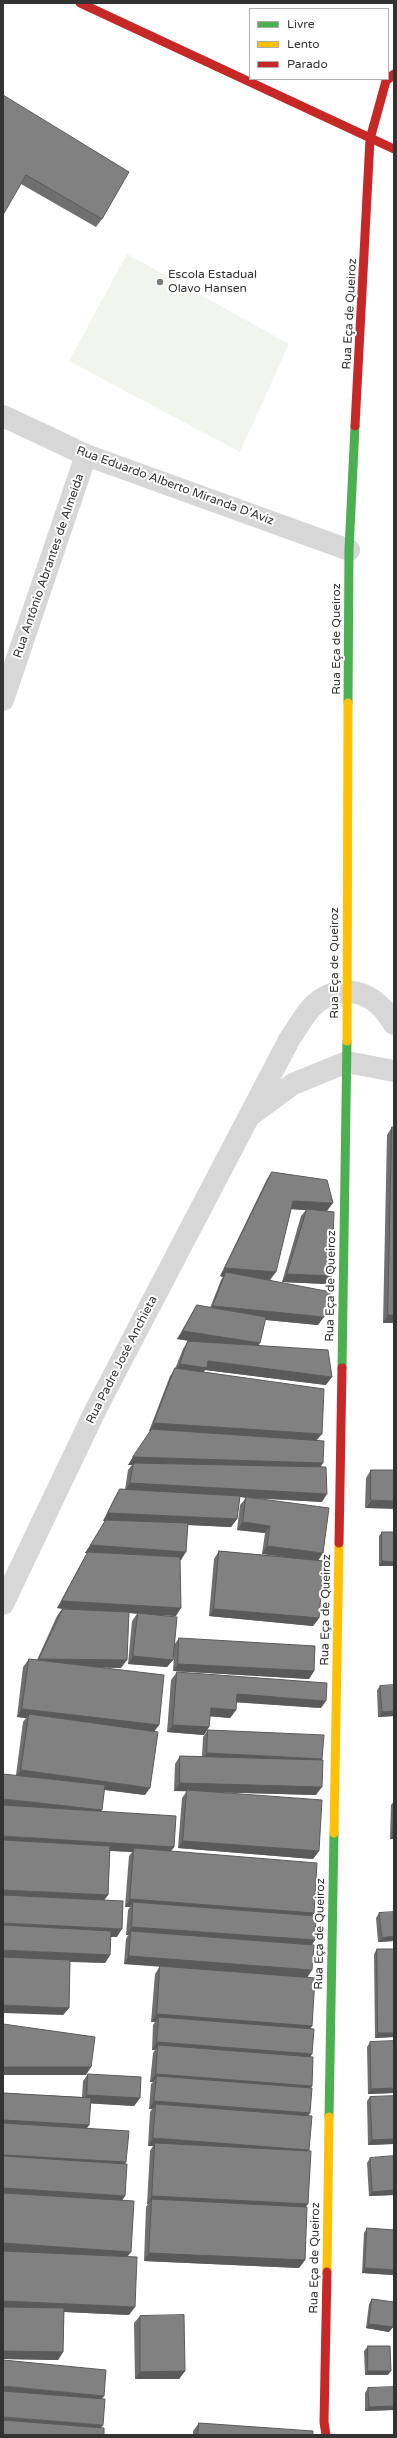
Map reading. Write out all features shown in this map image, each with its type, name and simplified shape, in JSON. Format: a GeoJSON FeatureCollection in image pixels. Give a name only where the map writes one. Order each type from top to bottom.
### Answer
{"type":"FeatureCollection","features":[{"type":"Feature","properties":{"kind":"street"},"geometry":{"type":"LineString","coordinates":[[80,3],[394,149]]}},
{"type":"Feature","properties":{"kind":"street","name":"Rua Eça de Queiroz"},"geometry":{"type":"LineString","coordinates":[[326,2435],[324,2406],[347,1062],[349,550],[370,138],[387,80]]}},
{"type":"Feature","properties":{"kind":"street","name":"Rua Eduardo Alberto Miranda D'Aviz"},"geometry":{"type":"LineString","coordinates":[[3,416],[86,455],[349,550]]}},
{"type":"Feature","properties":{"kind":"street","name":"Rua Antônio Abrantes de Almeida"},"geometry":{"type":"LineString","coordinates":[[3,700],[86,455]]}},
{"type":"Feature","properties":{"kind":"street"},"geometry":{"type":"LineString","coordinates":[[347,989],[365,995],[380,1005],[394,1024]]}},
{"type":"Feature","properties":{"kind":"street","name":"Rua Padre José Anchieta"},"geometry":{"type":"LineString","coordinates":[[3,1604],[97,1407],[289,1040],[312,1007],[327,996],[347,989]]}},
{"type":"Feature","properties":{"kind":"street"},"geometry":{"type":"LineString","coordinates":[[347,1062],[394,1071]]}},
{"type":"Feature","properties":{"kind":"street","name":"Rua Padre José Anchieta"},"geometry":{"type":"LineString","coordinates":[[247,1118],[293,1084],[347,1062]]}},
{"type":"Feature","properties":{"kind":"shaded area"},"geometry":{"type":"Polygon","coordinates":[[[127,254],[289,344],[240,452],[69,361],[127,254]]]}},
{"type":"Feature","properties":{"kind":"building"},"geometry":{"type":"Polygon","coordinates":[[[3,95],[129,172],[102,219],[26,175],[3,215],[3,95]]]}},
{"type":"Feature","properties":{"kind":"building"},"geometry":{"type":"Polygon","coordinates":[[[392,1127],[394,1127],[394,1315],[388,1315],[392,1127]]]}},
{"type":"Feature","properties":{"kind":"building"},"geometry":{"type":"Polygon","coordinates":[[[272,1172],[327,1180],[333,1203],[293,1201],[276,1272],[225,1268],[272,1172]]]}},
{"type":"Feature","properties":{"kind":"building"},"geometry":{"type":"Polygon","coordinates":[[[307,1209],[334,1212],[332,1276],[287,1274],[307,1209]]]}},
{"type":"Feature","properties":{"kind":"building"},"geometry":{"type":"Polygon","coordinates":[[[226,1272],[331,1292],[324,1317],[213,1306],[226,1272]]]}},
{"type":"Feature","properties":{"kind":"building"},"geometry":{"type":"Polygon","coordinates":[[[197,1305],[266,1317],[260,1343],[183,1331],[197,1305]]]}},
{"type":"Feature","properties":{"kind":"building"},"geometry":{"type":"Polygon","coordinates":[[[188,1341],[328,1350],[332,1377],[208,1361],[207,1368],[180,1364],[188,1341]]]}},
{"type":"Feature","properties":{"kind":"building"},"geometry":{"type":"Polygon","coordinates":[[[175,1368],[324,1389],[322,1434],[154,1423],[175,1368]]]}},
{"type":"Feature","properties":{"kind":"building"},"geometry":{"type":"Polygon","coordinates":[[[152,1429],[324,1441],[323,1463],[133,1457],[152,1429]]]}},
{"type":"Feature","properties":{"kind":"building"},"geometry":{"type":"Polygon","coordinates":[[[134,1463],[326,1467],[327,1494],[130,1483],[134,1463]]]}},
{"type":"Feature","properties":{"kind":"building"},"geometry":{"type":"Polygon","coordinates":[[[371,1470],[394,1470],[394,1501],[371,1500],[371,1470]]]}},
{"type":"Feature","properties":{"kind":"building"},"geometry":{"type":"Polygon","coordinates":[[[120,1489],[240,1496],[237,1519],[108,1513],[120,1489]]]}},
{"type":"Feature","properties":{"kind":"building"},"geometry":{"type":"Polygon","coordinates":[[[246,1497],[329,1508],[323,1553],[267,1546],[270,1526],[243,1522],[246,1497]]]}},
{"type":"Feature","properties":{"kind":"building"},"geometry":{"type":"Polygon","coordinates":[[[106,1520],[188,1523],[186,1552],[91,1545],[106,1520]]]}},
{"type":"Feature","properties":{"kind":"building"},"geometry":{"type":"Polygon","coordinates":[[[382,1532],[394,1532],[394,1562],[382,1561],[382,1532]]]}},
{"type":"Feature","properties":{"kind":"building"},"geometry":{"type":"Polygon","coordinates":[[[219,1551],[324,1561],[319,1618],[214,1609],[219,1551]]]}},
{"type":"Feature","properties":{"kind":"building"},"geometry":{"type":"Polygon","coordinates":[[[88,1552],[180,1557],[181,1608],[62,1601],[88,1552]]]}},
{"type":"Feature","properties":{"kind":"building"},"geometry":{"type":"Polygon","coordinates":[[[63,1609],[129,1612],[127,1660],[39,1659],[63,1609]]]}},
{"type":"Feature","properties":{"kind":"building"},"geometry":{"type":"Polygon","coordinates":[[[138,1613],[177,1617],[173,1660],[133,1656],[138,1613]]]}},
{"type":"Feature","properties":{"kind":"building"},"geometry":{"type":"Polygon","coordinates":[[[179,1638],[315,1646],[314,1671],[178,1664],[179,1638]]]}},
{"type":"Feature","properties":{"kind":"building"},"geometry":{"type":"Polygon","coordinates":[[[29,1659],[164,1675],[159,1725],[22,1709],[29,1659]]]}},
{"type":"Feature","properties":{"kind":"building"},"geometry":{"type":"Polygon","coordinates":[[[177,1672],[327,1683],[326,1701],[237,1694],[236,1710],[211,1708],[209,1727],[173,1725],[177,1672]]]}},
{"type":"Feature","properties":{"kind":"building"},"geometry":{"type":"Polygon","coordinates":[[[394,1685],[394,1711],[382,1712],[380,1686],[394,1685]]]}},
{"type":"Feature","properties":{"kind":"building"},"geometry":{"type":"Polygon","coordinates":[[[29,1714],[158,1732],[150,1788],[21,1770],[29,1714]]]}},
{"type":"Feature","properties":{"kind":"building"},"geometry":{"type":"Polygon","coordinates":[[[208,1730],[324,1735],[322,1759],[207,1753],[208,1730]]]}},
{"type":"Feature","properties":{"kind":"building"},"geometry":{"type":"Polygon","coordinates":[[[180,1756],[323,1760],[322,1787],[180,1783],[180,1756]]]}},
{"type":"Feature","properties":{"kind":"building"},"geometry":{"type":"Polygon","coordinates":[[[3,1774],[105,1785],[102,1810],[3,1799],[3,1774]]]}},
{"type":"Feature","properties":{"kind":"building"},"geometry":{"type":"Polygon","coordinates":[[[187,1790],[322,1800],[319,1851],[183,1841],[187,1790]]]}},
{"type":"Feature","properties":{"kind":"building"},"geometry":{"type":"Polygon","coordinates":[[[3,1805],[176,1816],[174,1847],[3,1836],[3,1805]]]}},
{"type":"Feature","properties":{"kind":"building"},"geometry":{"type":"Polygon","coordinates":[[[3,1840],[110,1846],[108,1895],[3,1890],[3,1840]]]}},
{"type":"Feature","properties":{"kind":"building"},"geometry":{"type":"Polygon","coordinates":[[[134,1848],[317,1863],[314,1913],[130,1899],[134,1848]]]}},
{"type":"Feature","properties":{"kind":"building"},"geometry":{"type":"Polygon","coordinates":[[[3,1895],[123,1901],[122,1929],[3,1923],[3,1895]]]}},
{"type":"Feature","properties":{"kind":"building"},"geometry":{"type":"Polygon","coordinates":[[[133,1902],[316,1916],[315,1940],[132,1927],[133,1902]]]}},
{"type":"Feature","properties":{"kind":"building"},"geometry":{"type":"Polygon","coordinates":[[[394,1912],[394,1936],[382,1938],[379,1913],[394,1912]]]}},
{"type":"Feature","properties":{"kind":"building"},"geometry":{"type":"Polygon","coordinates":[[[3,1925],[111,1931],[110,1955],[3,1950],[3,1925]]]}},
{"type":"Feature","properties":{"kind":"building"},"geometry":{"type":"Polygon","coordinates":[[[131,1931],[314,1945],[312,1970],[129,1956],[131,1931]]]}},
{"type":"Feature","properties":{"kind":"building"},"geometry":{"type":"Polygon","coordinates":[[[377,1949],[394,1949],[394,2033],[378,2033],[377,1949]]]}},
{"type":"Feature","properties":{"kind":"building"},"geometry":{"type":"Polygon","coordinates":[[[3,1957],[70,1960],[69,2008],[3,2005],[3,1957]]]}},
{"type":"Feature","properties":{"kind":"building"},"geometry":{"type":"Polygon","coordinates":[[[160,1966],[315,1978],[312,2026],[157,2014],[160,1966]]]}},
{"type":"Feature","properties":{"kind":"building"},"geometry":{"type":"Polygon","coordinates":[[[159,2017],[314,2029],[312,2054],[157,2042],[159,2017]]]}},
{"type":"Feature","properties":{"kind":"building"},"geometry":{"type":"Polygon","coordinates":[[[3,2024],[95,2037],[91,2067],[3,2067],[3,2024]]]}},
{"type":"Feature","properties":{"kind":"building"},"geometry":{"type":"Polygon","coordinates":[[[394,2041],[394,2088],[371,2089],[370,2042],[394,2041]]]}},
{"type":"Feature","properties":{"kind":"building"},"geometry":{"type":"Polygon","coordinates":[[[158,2045],[313,2057],[312,2086],[156,2074],[158,2045]]]}},
{"type":"Feature","properties":{"kind":"building"},"geometry":{"type":"Polygon","coordinates":[[[88,2074],[141,2077],[140,2098],[87,2095],[88,2074]]]}},
{"type":"Feature","properties":{"kind":"building"},"geometry":{"type":"Polygon","coordinates":[[[157,2076],[312,2088],[310,2113],[154,2101],[157,2076]]]}},
{"type":"Feature","properties":{"kind":"building"},"geometry":{"type":"Polygon","coordinates":[[[3,2093],[91,2098],[89,2125],[3,2120],[3,2093]]]}},
{"type":"Feature","properties":{"kind":"building"},"geometry":{"type":"Polygon","coordinates":[[[394,2096],[394,2139],[372,2140],[370,2097],[394,2096]]]}},
{"type":"Feature","properties":{"kind":"building"},"geometry":{"type":"Polygon","coordinates":[[[156,2104],[312,2116],[309,2150],[153,2138],[156,2104]]]}},
{"type":"Feature","properties":{"kind":"building"},"geometry":{"type":"Polygon","coordinates":[[[3,2123],[129,2131],[126,2162],[3,2155],[3,2123]]]}},
{"type":"Feature","properties":{"kind":"building"},"geometry":{"type":"Polygon","coordinates":[[[155,2143],[311,2151],[308,2204],[152,2196],[155,2143]]]}},
{"type":"Feature","properties":{"kind":"building"},"geometry":{"type":"Polygon","coordinates":[[[3,2156],[127,2164],[125,2196],[3,2188],[3,2156]]]}},
{"type":"Feature","properties":{"kind":"building"},"geometry":{"type":"Polygon","coordinates":[[[394,2156],[394,2190],[372,2192],[370,2158],[394,2156]]]}},
{"type":"Feature","properties":{"kind":"building"},"geometry":{"type":"Polygon","coordinates":[[[3,2193],[134,2201],[131,2252],[3,2243],[3,2193]]]}},
{"type":"Feature","properties":{"kind":"building"},"geometry":{"type":"Polygon","coordinates":[[[152,2199],[307,2207],[305,2260],[149,2253],[152,2199]]]}},
{"type":"Feature","properties":{"kind":"building"},"geometry":{"type":"Polygon","coordinates":[[[367,2228],[394,2230],[394,2270],[365,2268],[367,2228]]]}},
{"type":"Feature","properties":{"kind":"building"},"geometry":{"type":"Polygon","coordinates":[[[3,2251],[137,2257],[135,2307],[3,2301],[3,2251]]]}},
{"type":"Feature","properties":{"kind":"building"},"geometry":{"type":"Polygon","coordinates":[[[372,2299],[394,2302],[393,2327],[369,2324],[372,2299]]]}},
{"type":"Feature","properties":{"kind":"building"},"geometry":{"type":"Polygon","coordinates":[[[3,2307],[64,2308],[63,2352],[3,2351],[3,2307]]]}},
{"type":"Feature","properties":{"kind":"building"},"geometry":{"type":"Polygon","coordinates":[[[184,2315],[185,2371],[140,2372],[140,2316],[184,2315]]]}},
{"type":"Feature","properties":{"kind":"building"},"geometry":{"type":"Polygon","coordinates":[[[368,2346],[390,2346],[391,2371],[368,2371],[368,2346]]]}},
{"type":"Feature","properties":{"kind":"building"},"geometry":{"type":"Polygon","coordinates":[[[3,2360],[106,2370],[104,2396],[3,2386],[3,2360]]]}},
{"type":"Feature","properties":{"kind":"building"},"geometry":{"type":"Polygon","coordinates":[[[394,2387],[394,2406],[369,2407],[368,2388],[394,2387]]]}},
{"type":"Feature","properties":{"kind":"building"},"geometry":{"type":"Polygon","coordinates":[[[3,2391],[105,2399],[103,2425],[3,2417],[3,2391]]]}},
{"type":"Feature","properties":{"kind":"building"},"geometry":{"type":"Polygon","coordinates":[[[3,2420],[104,2428],[104,2435],[3,2435],[3,2420]]]}},
{"type":"Feature","properties":{"kind":"building"},"geometry":{"type":"Polygon","coordinates":[[[199,2423],[313,2431],[313,2435],[198,2435],[199,2423]]]}},
{"type":"Feature","properties":{"kind":"traffic: fast"},"geometry":{"type":"LineString","coordinates":[[348,703],[349,550],[355,426]]}},
{"type":"Feature","properties":{"kind":"traffic: fast"},"geometry":{"type":"LineString","coordinates":[[342,1368],[347,1041]]}},
{"type":"Feature","properties":{"kind":"traffic: fast"},"geometry":{"type":"LineString","coordinates":[[329,2117],[334,1833]]}},
{"type":"Feature","properties":{"kind":"traffic: slow"},"geometry":{"type":"LineString","coordinates":[[347,1041],[348,703]]}},
{"type":"Feature","properties":{"kind":"traffic: slow"},"geometry":{"type":"LineString","coordinates":[[334,1833],[339,1543]]}},
{"type":"Feature","properties":{"kind":"traffic: slow"},"geometry":{"type":"LineString","coordinates":[[327,2272],[329,2117]]}},
{"type":"Feature","properties":{"kind":"traffic: jam"},"geometry":{"type":"LineString","coordinates":[[80,3],[394,149]]}},
{"type":"Feature","properties":{"kind":"traffic: jam"},"geometry":{"type":"LineString","coordinates":[[389,78],[394,74]]}},
{"type":"Feature","properties":{"kind":"traffic: jam"},"geometry":{"type":"LineString","coordinates":[[355,426],[370,139],[387,80]]}},
{"type":"Feature","properties":{"kind":"traffic: jam"},"geometry":{"type":"LineString","coordinates":[[339,1543],[342,1368]]}},
{"type":"Feature","properties":{"kind":"traffic: jam"},"geometry":{"type":"LineString","coordinates":[[326,2435],[324,2422],[327,2272]]}},
{"type":"Feature","properties":{"kind":"place","name":"Escola Estadual Olavo Hansen"},"geometry":{"type":"Point","coordinates":[160,282]}}]}
